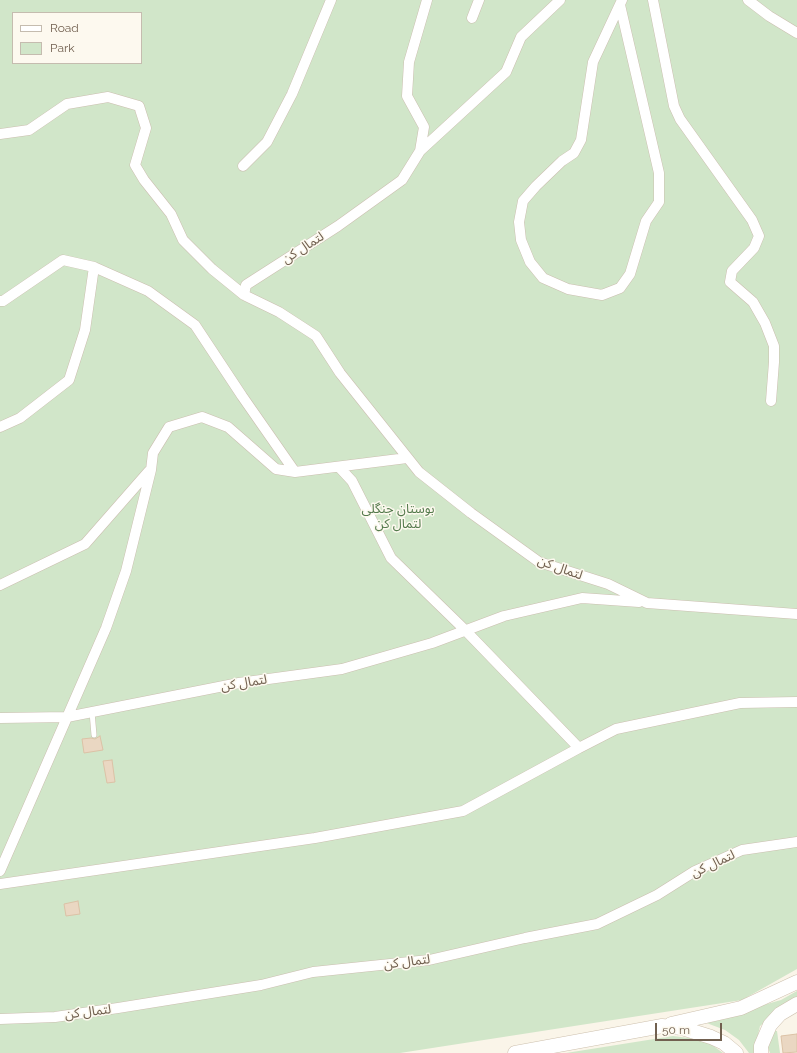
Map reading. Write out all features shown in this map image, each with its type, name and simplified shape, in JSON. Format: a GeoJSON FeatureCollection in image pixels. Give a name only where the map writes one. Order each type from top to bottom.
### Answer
{"type":"FeatureCollection","features":[{"type":"Feature","properties":{"kind":"main road"},"geometry":{"type":"LineString","coordinates":[[515,1053],[662,1026],[741,1008],[797,982]]}},
{"type":"Feature","properties":{"kind":"main road"},"geometry":{"type":"LineString","coordinates":[[761,1053],[763,1041],[770,1025],[780,1014],[797,1004]]}},
{"type":"Feature","properties":{"kind":"main road"},"geometry":{"type":"LineString","coordinates":[[662,1026],[682,1028],[711,1037],[736,1053]]}},
{"type":"Feature","properties":{"kind":"street"},"geometry":{"type":"LineString","coordinates":[[243,166],[267,142],[292,94],[331,0]]}},
{"type":"Feature","properties":{"kind":"street","name":"لتمال کن"},"geometry":{"type":"LineString","coordinates":[[427,0],[409,62],[407,89],[407,96],[424,127],[420,151],[402,180],[338,226],[246,285],[244,295],[279,312],[316,336],[340,373],[418,472],[471,513],[538,562],[608,584],[647,603]]}},
{"type":"Feature","properties":{"kind":"street"},"geometry":{"type":"LineString","coordinates":[[472,18],[479,0]]}},
{"type":"Feature","properties":{"kind":"street"},"geometry":{"type":"LineString","coordinates":[[420,151],[506,72],[521,37],[560,0]]}},
{"type":"Feature","properties":{"kind":"street"},"geometry":{"type":"LineString","coordinates":[[653,0],[674,106],[680,119],[752,220],[759,236],[754,248],[732,271],[730,282],[753,302],[765,323],[774,346],[771,401]]}},
{"type":"Feature","properties":{"kind":"street"},"geometry":{"type":"LineString","coordinates":[[748,0],[797,33]]}},
{"type":"Feature","properties":{"kind":"street"},"geometry":{"type":"LineString","coordinates":[[621,2],[659,173],[659,202],[646,221],[630,274],[620,288],[602,295],[568,289],[543,278],[530,262],[521,240],[519,222],[523,201],[562,161],[574,153],[581,140],[594,62],[621,2]]}},
{"type":"Feature","properties":{"kind":"street"},"geometry":{"type":"LineString","coordinates":[[0,134],[29,130],[67,104],[108,96],[139,106],[146,128],[135,165],[144,180],[171,214],[183,240],[212,269],[244,295]]}},
{"type":"Feature","properties":{"kind":"street"},"geometry":{"type":"LineString","coordinates":[[0,301],[3,301],[63,260],[94,267],[148,291],[194,325],[295,472]]}},
{"type":"Feature","properties":{"kind":"street"},"geometry":{"type":"LineString","coordinates":[[0,427],[20,418],[69,380],[85,330],[94,267]]}},
{"type":"Feature","properties":{"kind":"street"},"geometry":{"type":"LineString","coordinates":[[0,870],[106,628],[126,571],[154,453],[169,427],[202,417],[228,426],[276,469],[295,472],[407,458]]}},
{"type":"Feature","properties":{"kind":"street"},"geometry":{"type":"LineString","coordinates":[[339,467],[352,480],[391,558],[465,630],[579,748]]}},
{"type":"Feature","properties":{"kind":"street"},"geometry":{"type":"LineString","coordinates":[[0,585],[86,544],[151,470]]}},
{"type":"Feature","properties":{"kind":"street","name":"لتمال کن"},"geometry":{"type":"LineString","coordinates":[[0,718],[67,717],[240,683],[342,669],[432,643],[504,616],[582,598],[797,614]]}},
{"type":"Feature","properties":{"kind":"street"},"geometry":{"type":"LineString","coordinates":[[0,884],[315,838],[464,811],[616,729],[740,702],[797,702]]}},
{"type":"Feature","properties":{"kind":"street","name":"لتمال کن"},"geometry":{"type":"LineString","coordinates":[[0,1019],[55,1017],[261,985],[313,972],[429,960],[525,938],[597,924],[657,895],[695,871],[742,850],[797,842]]}},
{"type":"Feature","properties":{"kind":"lane"},"geometry":{"type":"LineString","coordinates":[[92,712],[94,735]]}},
{"type":"Feature","properties":{"kind":"green space","name":"بوستان جنگلی لتمال کن"},"geometry":{"type":"Polygon","coordinates":[[[0,0],[797,0],[797,969],[742,1000],[400,1053],[0,1053],[0,0]]]}},
{"type":"Feature","properties":{"kind":"green space"},"geometry":{"type":"Polygon","coordinates":[[[797,991],[797,998],[785,1005],[760,1026],[754,1053],[749,1053],[739,1040],[725,1030],[704,1022],[781,1000],[797,991]]]}},
{"type":"Feature","properties":{"kind":"green space"},"geometry":{"type":"Polygon","coordinates":[[[774,1031],[777,1031],[780,1053],[770,1053],[768,1047],[774,1031]]]}},
{"type":"Feature","properties":{"kind":"green space"},"geometry":{"type":"Polygon","coordinates":[[[673,1036],[697,1039],[712,1045],[723,1053],[566,1053],[673,1036]]]}},
{"type":"Feature","properties":{"kind":"building"},"geometry":{"type":"Polygon","coordinates":[[[100,736],[103,750],[84,753],[82,739],[95,739],[100,736]]]}},
{"type":"Feature","properties":{"kind":"building"},"geometry":{"type":"Polygon","coordinates":[[[112,760],[115,782],[107,783],[103,761],[112,760]]]}},
{"type":"Feature","properties":{"kind":"building"},"geometry":{"type":"Polygon","coordinates":[[[78,901],[80,914],[66,916],[64,904],[78,901]]]}},
{"type":"Feature","properties":{"kind":"building"},"geometry":{"type":"Polygon","coordinates":[[[797,1034],[797,1052],[783,1053],[781,1036],[797,1034]]]}}]}
